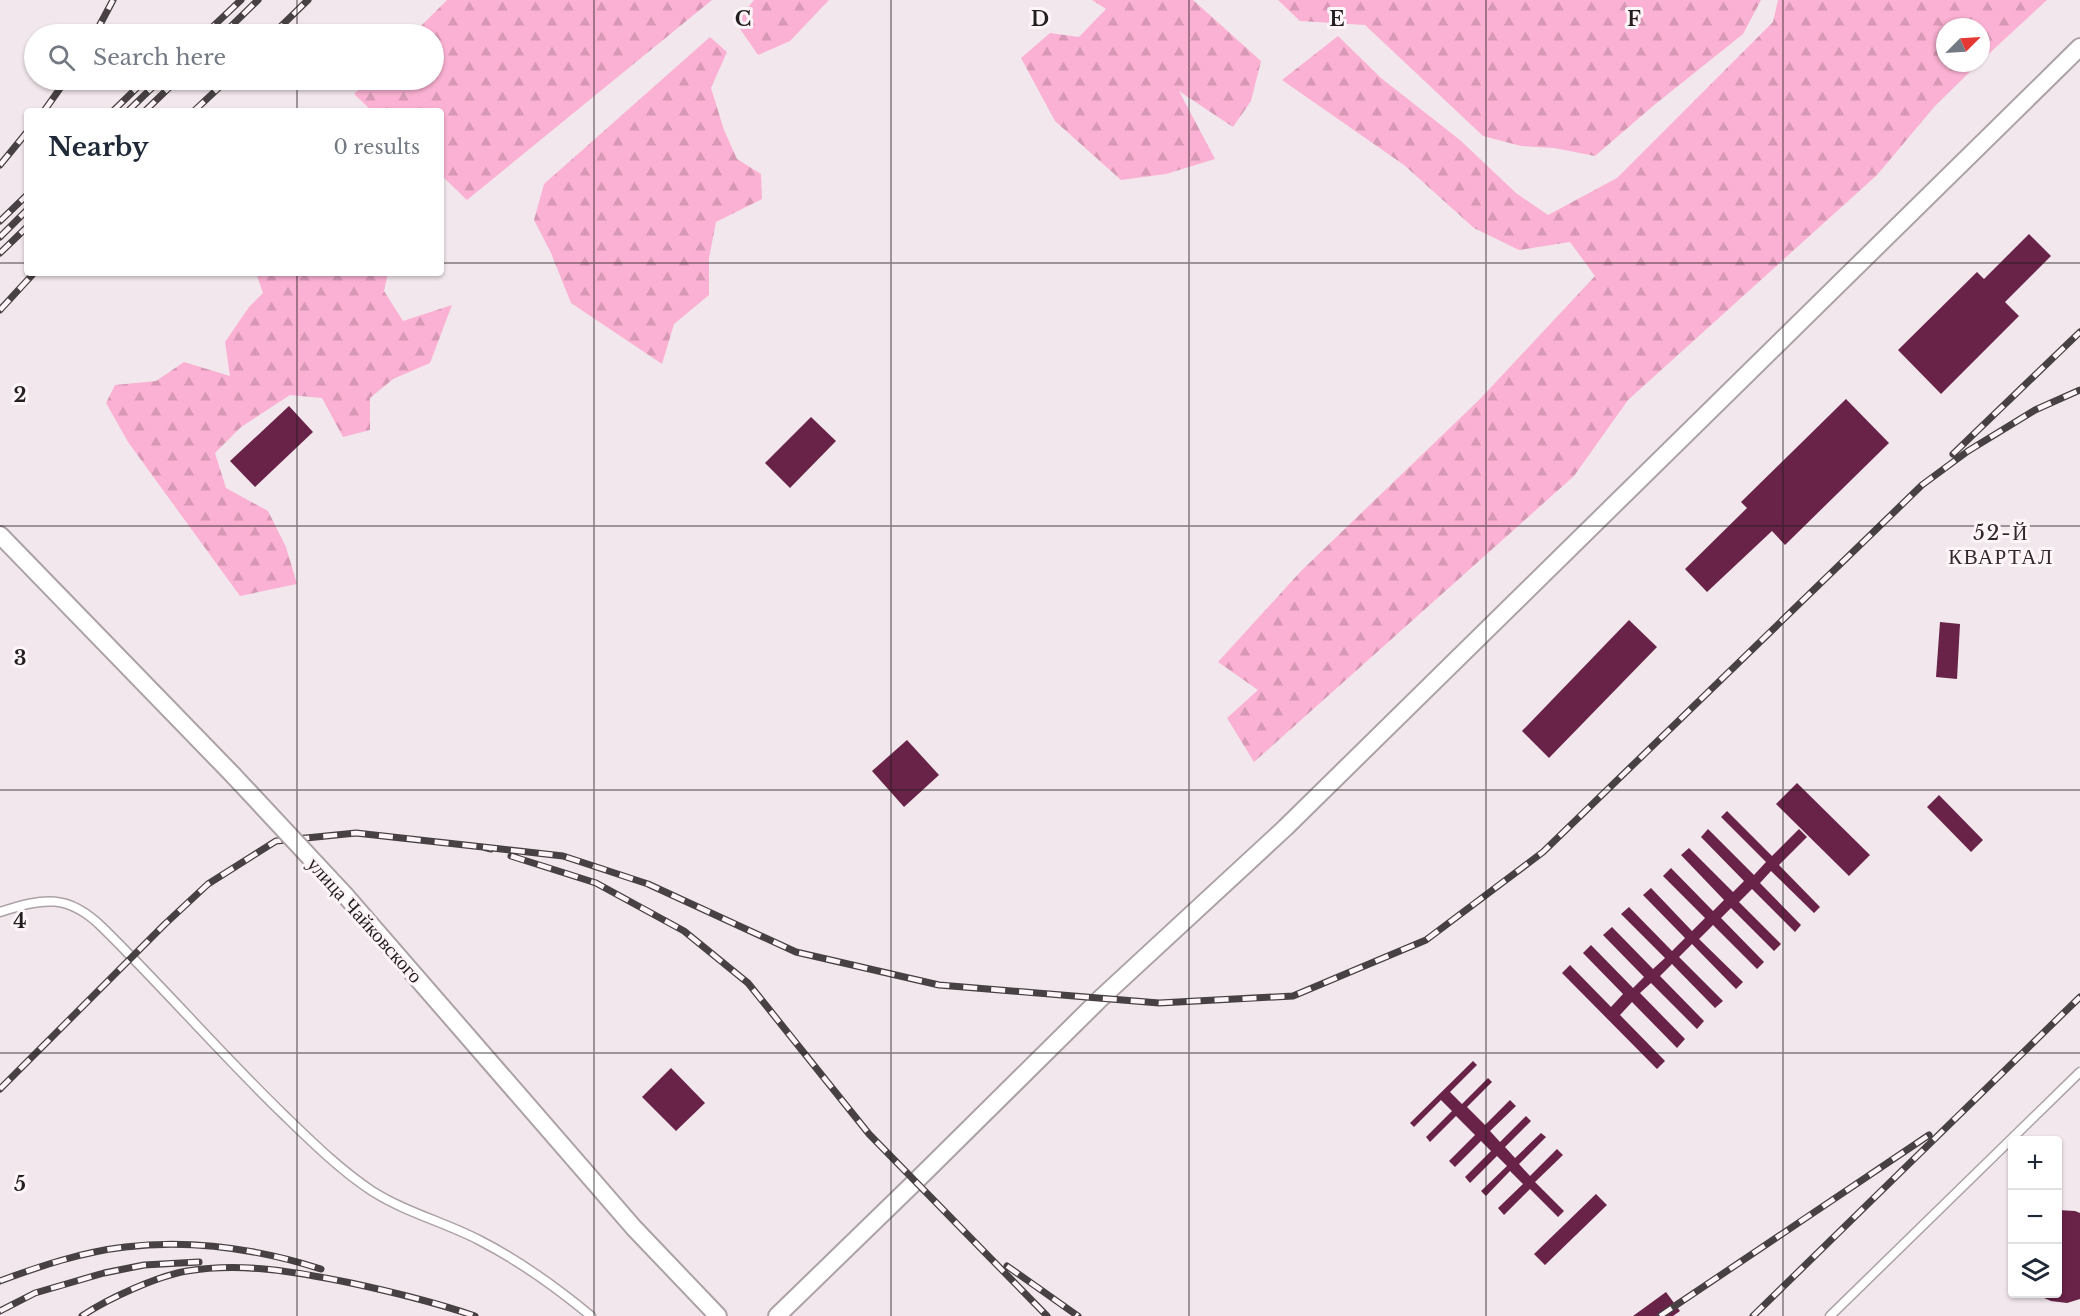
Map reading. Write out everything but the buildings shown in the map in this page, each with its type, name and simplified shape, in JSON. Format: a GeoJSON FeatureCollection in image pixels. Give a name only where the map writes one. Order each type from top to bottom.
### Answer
{"type":"FeatureCollection","features":[{"type":"Feature","properties":{"kind":"street"},"geometry":{"type":"LineString","coordinates":[[777,1316],[1101,998],[1285,828],[2080,47]]}},
{"type":"Feature","properties":{"kind":"street","name":"улица Чайковского"},"geometry":{"type":"LineString","coordinates":[[0,535],[233,775],[345,895],[634,1228],[718,1316]]}},
{"type":"Feature","properties":{"kind":"lane"},"geometry":{"type":"LineString","coordinates":[[0,912],[32,902],[64,902],[88,913],[133,957],[262,1094],[327,1157],[372,1191],[422,1216],[478,1239],[542,1277],[591,1316]]}},
{"type":"Feature","properties":{"kind":"lane"},"geometry":{"type":"LineString","coordinates":[[1830,1316],[2080,1072]]}},
{"type":"Feature","properties":{"kind":"green space"},"geometry":{"type":"Polygon","coordinates":[[[447,0],[712,0],[467,200],[444,178],[444,108],[369,108],[354,94],[358,90],[444,90],[444,24],[423,24],[447,0]]]}},
{"type":"Feature","properties":{"kind":"green space"},"geometry":{"type":"Polygon","coordinates":[[[754,0],[829,0],[790,41],[758,55],[736,23],[754,0]]]}},
{"type":"Feature","properties":{"kind":"green space"},"geometry":{"type":"Polygon","coordinates":[[[1092,0],[1193,0],[1261,61],[1251,101],[1233,127],[1179,91],[1215,159],[1166,174],[1121,180],[1055,121],[1021,58],[1050,33],[1079,37],[1106,9],[1092,0]]]}},
{"type":"Feature","properties":{"kind":"green space"},"geometry":{"type":"Polygon","coordinates":[[[1278,0],[1761,0],[1743,34],[1595,156],[1554,148],[1521,146],[1483,136],[1365,25],[1300,21],[1278,0]]]}},
{"type":"Feature","properties":{"kind":"green space"},"geometry":{"type":"Polygon","coordinates":[[[1778,0],[2047,0],[1990,53],[1990,18],[1936,18],[1936,72],[1970,72],[1935,106],[1877,175],[1628,400],[1574,476],[1254,762],[1227,718],[1258,690],[1218,662],[1301,571],[1480,399],[1595,276],[1570,242],[1519,250],[1474,228],[1404,165],[1282,80],[1338,36],[1381,78],[1460,140],[1516,193],[1548,215],[1617,178],[1773,22],[1778,0]]]}},
{"type":"Feature","properties":{"kind":"green space"},"geometry":{"type":"Polygon","coordinates":[[[710,37],[727,52],[711,88],[724,130],[737,159],[761,174],[762,199],[716,222],[709,258],[709,295],[674,324],[662,364],[571,303],[551,253],[534,220],[544,184],[710,37]]]}},
{"type":"Feature","properties":{"kind":"green space"},"geometry":{"type":"Polygon","coordinates":[[[257,276],[387,276],[384,291],[403,321],[452,305],[430,363],[393,379],[370,398],[370,430],[343,437],[322,398],[290,395],[241,427],[215,453],[226,488],[268,511],[286,547],[297,584],[240,596],[128,442],[106,403],[115,385],[156,381],[184,362],[230,376],[225,342],[249,307],[263,293],[257,276]]]}},
{"type":"Feature","properties":{"kind":"railway"},"geometry":{"type":"LineString","coordinates":[[100,24],[113,0]]}},
{"type":"Feature","properties":{"kind":"railway"},"geometry":{"type":"LineString","coordinates":[[216,24],[241,0]]}},
{"type":"Feature","properties":{"kind":"railway"},"geometry":{"type":"LineString","coordinates":[[233,24],[258,0]]}},
{"type":"Feature","properties":{"kind":"railway"},"geometry":{"type":"LineString","coordinates":[[283,24],[308,0]]}},
{"type":"Feature","properties":{"kind":"railway"},"geometry":{"type":"LineString","coordinates":[[46,108],[59,90]]}},
{"type":"Feature","properties":{"kind":"railway"},"geometry":{"type":"LineString","coordinates":[[116,108],[135,90]]}},
{"type":"Feature","properties":{"kind":"railway"},"geometry":{"type":"LineString","coordinates":[[131,108],[150,90]]}},
{"type":"Feature","properties":{"kind":"railway"},"geometry":{"type":"LineString","coordinates":[[148,108],[167,90]]}},
{"type":"Feature","properties":{"kind":"railway"},"geometry":{"type":"LineString","coordinates":[[197,108],[216,90]]}},
{"type":"Feature","properties":{"kind":"railway"},"geometry":{"type":"LineString","coordinates":[[0,165],[24,136]]}},
{"type":"Feature","properties":{"kind":"railway"},"geometry":{"type":"LineString","coordinates":[[0,221],[24,198]]}},
{"type":"Feature","properties":{"kind":"railway"},"geometry":{"type":"LineString","coordinates":[[0,237],[24,213]]}},
{"type":"Feature","properties":{"kind":"railway"},"geometry":{"type":"LineString","coordinates":[[0,253],[24,230]]}},
{"type":"Feature","properties":{"kind":"railway"},"geometry":{"type":"LineString","coordinates":[[0,310],[31,276]]}},
{"type":"Feature","properties":{"kind":"railway"},"geometry":{"type":"LineString","coordinates":[[1953,454],[2080,332]]}},
{"type":"Feature","properties":{"kind":"railway"},"geometry":{"type":"LineString","coordinates":[[483,847],[563,856],[648,884],[796,952],[939,985],[1159,1003],[1293,996],[1426,940],[1543,852],[1922,485],[1968,451],[2035,410],[2080,390]]}},
{"type":"Feature","properties":{"kind":"railway"},"geometry":{"type":"LineString","coordinates":[[0,1089],[208,884],[276,841],[356,833],[491,849]]}},
{"type":"Feature","properties":{"kind":"railway"},"geometry":{"type":"LineString","coordinates":[[511,856],[596,883],[684,931],[748,983],[869,1134],[1047,1316]]}},
{"type":"Feature","properties":{"kind":"railway"},"geometry":{"type":"LineString","coordinates":[[1753,1316],[2080,997]]}},
{"type":"Feature","properties":{"kind":"railway"},"geometry":{"type":"LineString","coordinates":[[1660,1316],[1929,1135]]}},
{"type":"Feature","properties":{"kind":"railway"},"geometry":{"type":"LineString","coordinates":[[0,1281],[46,1265],[109,1249],[175,1244],[249,1251],[321,1269]]}},
{"type":"Feature","properties":{"kind":"railway"},"geometry":{"type":"LineString","coordinates":[[0,1311],[35,1293],[104,1273],[144,1265],[199,1262]]}},
{"type":"Feature","properties":{"kind":"railway"},"geometry":{"type":"LineString","coordinates":[[1007,1266],[1078,1316]]}},
{"type":"Feature","properties":{"kind":"railway"},"geometry":{"type":"LineString","coordinates":[[82,1316],[147,1283],[187,1271],[208,1268],[249,1268],[331,1279],[367,1286],[475,1316]]}},
{"type":"Feature","properties":{"kind":"district","name":"52-Й КВАРТАЛ"},"geometry":{"type":"Point","coordinates":[2001,545]}}]}
